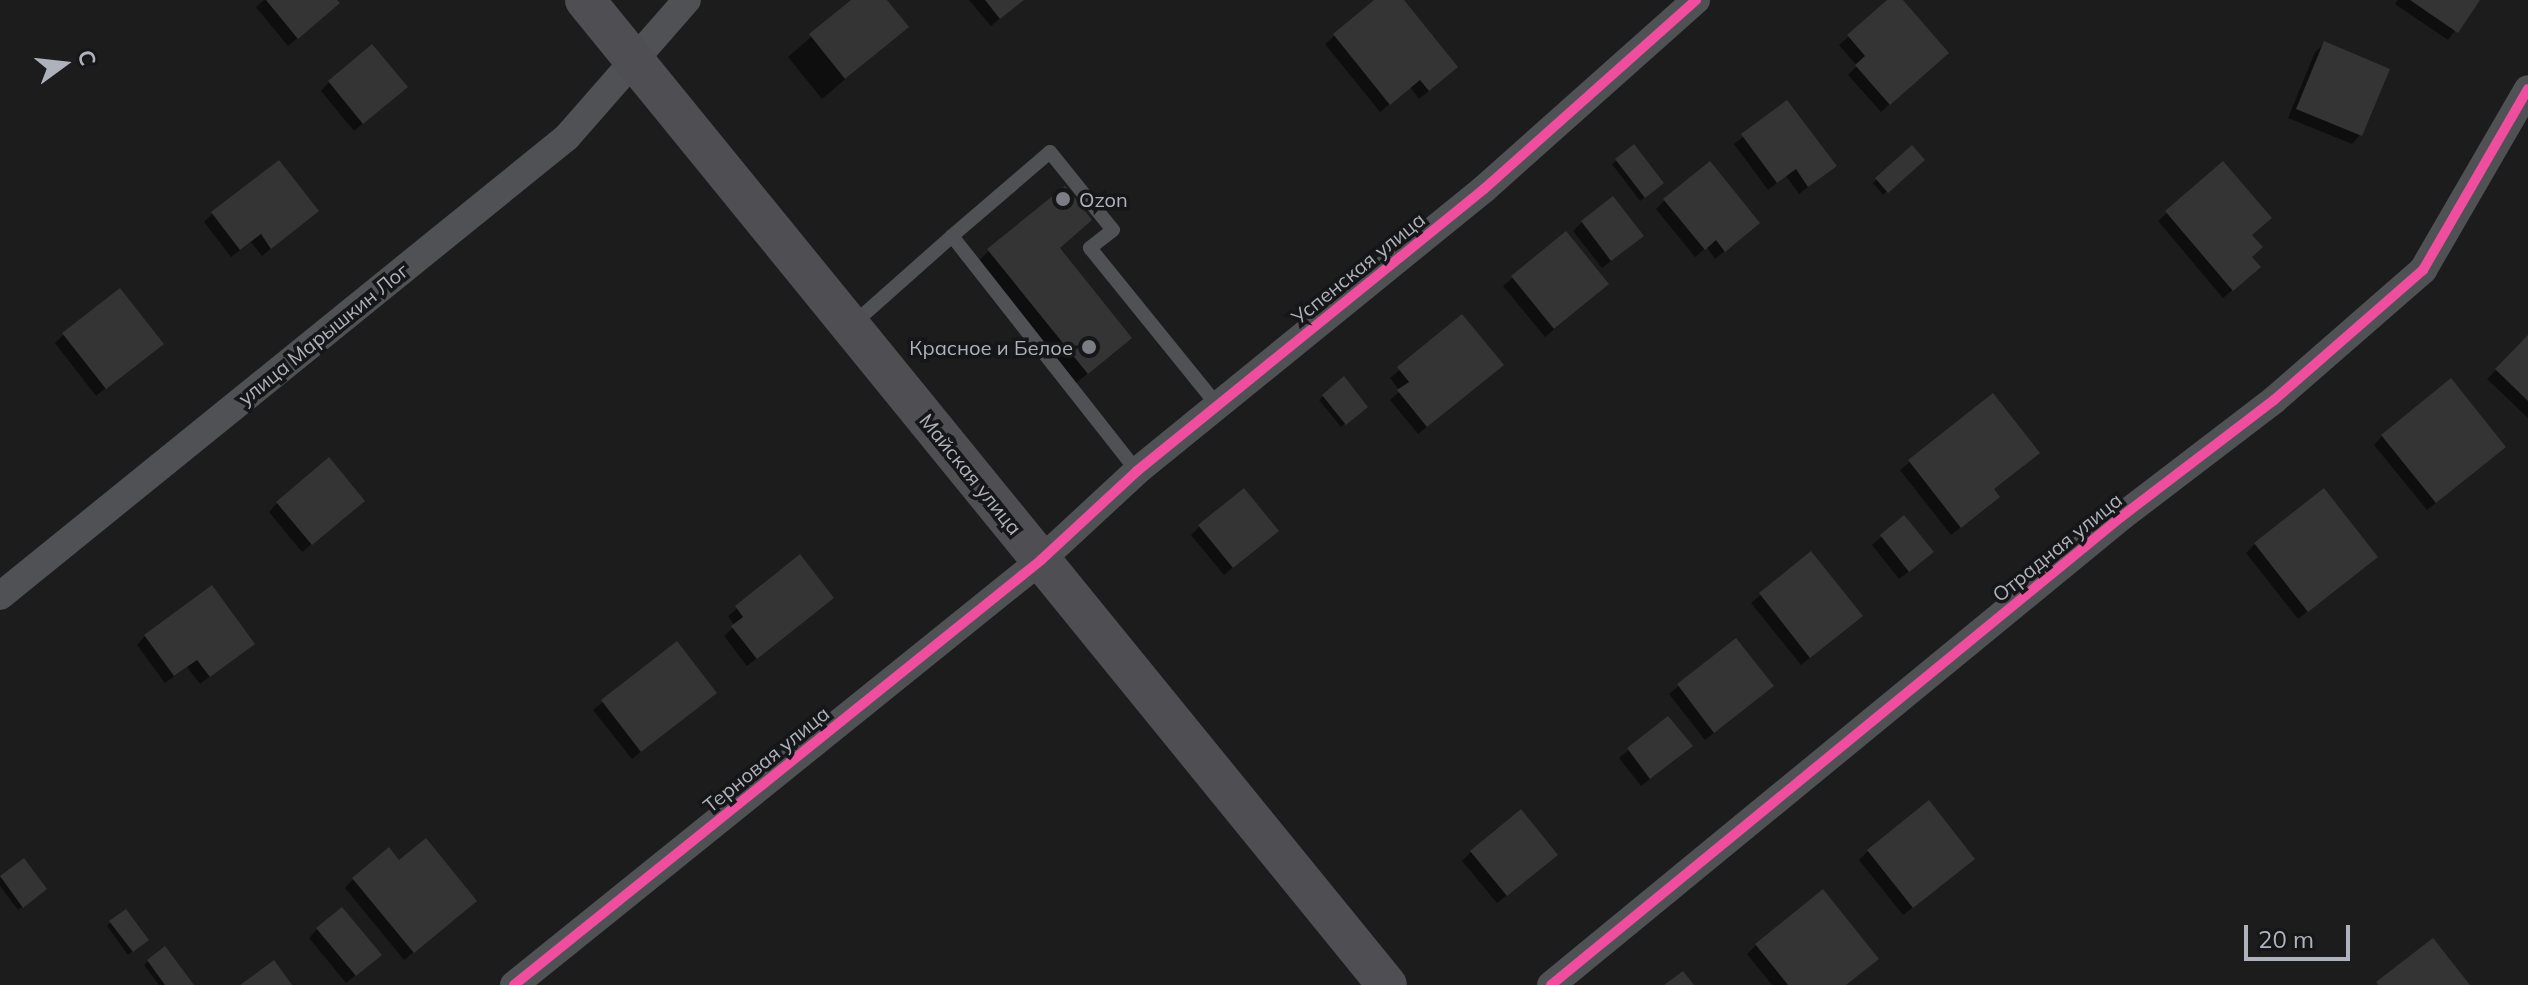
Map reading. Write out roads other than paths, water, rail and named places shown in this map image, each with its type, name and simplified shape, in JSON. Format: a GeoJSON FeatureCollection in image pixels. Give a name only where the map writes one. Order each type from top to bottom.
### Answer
{"type":"FeatureCollection","features":[{"type":"Feature","properties":{"kind":"street","name":"Майская улица"},"geometry":{"type":"LineString","coordinates":[[585,0],[1387,985]]}},
{"type":"Feature","properties":{"kind":"street","name":"улица Марышкин Лог"},"geometry":{"type":"LineString","coordinates":[[0,596],[567,137],[687,0]]}},
{"type":"Feature","properties":{"kind":"street","name":"Успенская улица"},"geometry":{"type":"LineString","coordinates":[[1041,560],[1137,471],[1484,189],[1696,0]]}},
{"type":"Feature","properties":{"kind":"street","name":"Отрадная улица"},"geometry":{"type":"LineString","coordinates":[[1551,985],[2121,517],[2274,400],[2423,270],[2528,89]]}},
{"type":"Feature","properties":{"kind":"street","name":"Терновая улица"},"geometry":{"type":"LineString","coordinates":[[514,985],[1041,560]]}},
{"type":"Feature","properties":{"kind":"lane"},"geometry":{"type":"LineString","coordinates":[[851,326],[1050,152],[1113,230],[1090,248],[1217,405]]}},
{"type":"Feature","properties":{"kind":"lane"},"geometry":{"type":"LineString","coordinates":[[952,236],[1137,471]]}},
{"type":"Feature","properties":{"kind":"place","name":"Ozon"},"geometry":{"type":"Point","coordinates":[1063,199]}},
{"type":"Feature","properties":{"kind":"place","name":"Красное и Белое"},"geometry":{"type":"Point","coordinates":[1089,347]}}]}
